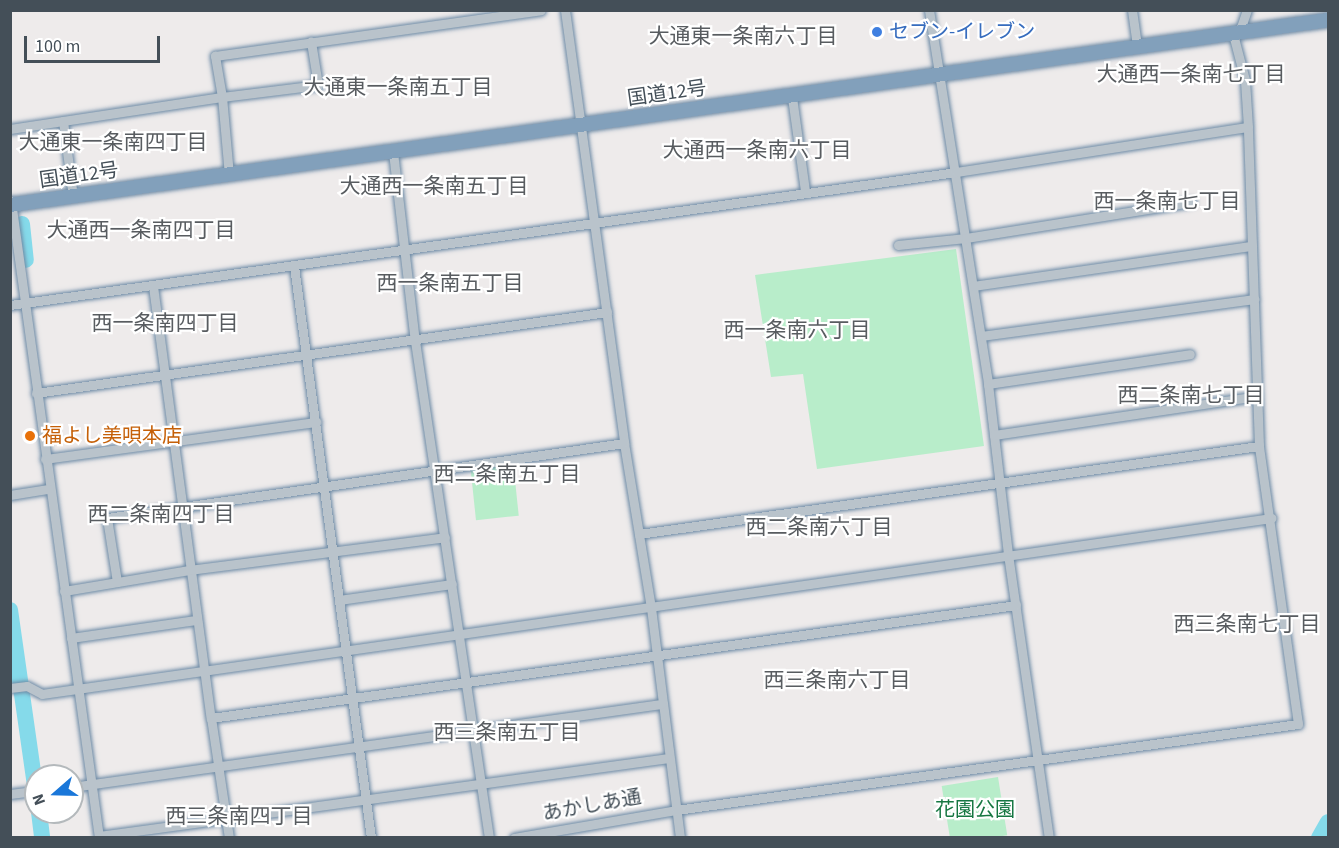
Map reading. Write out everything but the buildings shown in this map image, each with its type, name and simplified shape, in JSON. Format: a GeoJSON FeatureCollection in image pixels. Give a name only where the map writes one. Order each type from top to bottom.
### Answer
{"type":"FeatureCollection","features":[{"type":"Feature","properties":{"kind":"highway","name":"国道12号"},"geometry":{"type":"LineString","coordinates":[[11,205],[1329,20]]}},
{"type":"Feature","properties":{"kind":"street"},"geometry":{"type":"LineString","coordinates":[[229,175],[222,98],[215,56],[541,10]]}},
{"type":"Feature","properties":{"kind":"street"},"geometry":{"type":"LineString","coordinates":[[565,10],[624,443],[651,608],[661,704],[680,837]]}},
{"type":"Feature","properties":{"kind":"street"},"geometry":{"type":"LineString","coordinates":[[929,10],[988,384],[1008,554],[1049,837]]}},
{"type":"Feature","properties":{"kind":"street"},"geometry":{"type":"LineString","coordinates":[[1132,10],[1137,47]]}},
{"type":"Feature","properties":{"kind":"street"},"geometry":{"type":"LineString","coordinates":[[10,688],[27,686],[42,694],[1271,518],[1260,446],[1248,127],[1245,80],[1236,33],[1247,10]]}},
{"type":"Feature","properties":{"kind":"street"},"geometry":{"type":"LineString","coordinates":[[10,129],[318,85],[311,42]]}},
{"type":"Feature","properties":{"kind":"street"},"geometry":{"type":"LineString","coordinates":[[792,97],[805,191]]}},
{"type":"Feature","properties":{"kind":"street"},"geometry":{"type":"LineString","coordinates":[[63,121],[74,196]]}},
{"type":"Feature","properties":{"kind":"street"},"geometry":{"type":"LineString","coordinates":[[10,305],[594,224],[805,191],[956,172],[1248,127]]}},
{"type":"Feature","properties":{"kind":"street"},"geometry":{"type":"LineString","coordinates":[[393,152],[415,341],[489,837]]}},
{"type":"Feature","properties":{"kind":"street"},"geometry":{"type":"LineString","coordinates":[[10,200],[99,837],[669,758]]}},
{"type":"Feature","properties":{"kind":"street"},"geometry":{"type":"LineString","coordinates":[[898,245],[966,238],[1191,201]]}},
{"type":"Feature","properties":{"kind":"street"},"geometry":{"type":"LineString","coordinates":[[973,286],[1252,246]]}},
{"type":"Feature","properties":{"kind":"street"},"geometry":{"type":"LineString","coordinates":[[294,266],[308,355],[371,837]]}},
{"type":"Feature","properties":{"kind":"street"},"geometry":{"type":"LineString","coordinates":[[153,286],[189,570],[229,837]]}},
{"type":"Feature","properties":{"kind":"street"},"geometry":{"type":"LineString","coordinates":[[981,336],[1255,299]]}},
{"type":"Feature","properties":{"kind":"street"},"geometry":{"type":"LineString","coordinates":[[36,393],[607,312]]}},
{"type":"Feature","properties":{"kind":"street"},"geometry":{"type":"LineString","coordinates":[[988,384],[1190,354]]}},
{"type":"Feature","properties":{"kind":"street"},"geometry":{"type":"LineString","coordinates":[[994,435],[1257,396]]}},
{"type":"Feature","properties":{"kind":"street"},"geometry":{"type":"LineString","coordinates":[[45,459],[316,422]]}},
{"type":"Feature","properties":{"kind":"street"},"geometry":{"type":"LineString","coordinates":[[117,582],[107,518],[324,484],[624,443]]}},
{"type":"Feature","properties":{"kind":"street"},"geometry":{"type":"LineString","coordinates":[[639,534],[1260,446]]}},
{"type":"Feature","properties":{"kind":"street"},"geometry":{"type":"LineString","coordinates":[[10,495],[49,489]]}},
{"type":"Feature","properties":{"kind":"street","name":"あかしあ通"},"geometry":{"type":"LineString","coordinates":[[514,837],[676,810],[1298,724],[1271,518]]}},
{"type":"Feature","properties":{"kind":"street"},"geometry":{"type":"LineString","coordinates":[[64,591],[189,570],[445,537]]}},
{"type":"Feature","properties":{"kind":"street"},"geometry":{"type":"LineString","coordinates":[[339,600],[452,585]]}},
{"type":"Feature","properties":{"kind":"street"},"geometry":{"type":"LineString","coordinates":[[211,718],[1016,605]]}},
{"type":"Feature","properties":{"kind":"street"},"geometry":{"type":"LineString","coordinates":[[71,638],[196,620]]}},
{"type":"Feature","properties":{"kind":"street"},"geometry":{"type":"LineString","coordinates":[[84,785],[661,704]]}},
{"type":"Feature","properties":{"kind":"green space"},"geometry":{"type":"Polygon","coordinates":[[[956,249],[984,446],[817,469],[803,374],[771,377],[755,275],[956,249]]]}},
{"type":"Feature","properties":{"kind":"green space"},"geometry":{"type":"Polygon","coordinates":[[[513,461],[519,516],[476,520],[470,465],[513,461]]]}},
{"type":"Feature","properties":{"kind":"green space","name":"花園公園"},"geometry":{"type":"Polygon","coordinates":[[[998,777],[1007,835],[990,838],[950,838],[942,786],[998,777]]]}},
{"type":"Feature","properties":{"kind":"waterway"},"geometry":{"type":"LineString","coordinates":[[22,224],[26,260]]}},
{"type":"Feature","properties":{"kind":"waterway"},"geometry":{"type":"LineString","coordinates":[[10,610],[32,764]]}},
{"type":"Feature","properties":{"kind":"waterway"},"geometry":{"type":"LineString","coordinates":[[1319,838],[1328,822]]}},
{"type":"Feature","properties":{"kind":"waterway"},"geometry":{"type":"LineString","coordinates":[[40,824],[42,838]]}},
{"type":"Feature","properties":{"kind":"place","name":"セブン-イレブン"},"geometry":{"type":"Point","coordinates":[877,32]}},
{"type":"Feature","properties":{"kind":"place","name":"福よし美唄本店"},"geometry":{"type":"Point","coordinates":[30,436]}},
{"type":"Feature","properties":{"kind":"district","name":"大通東一条南六丁目"},"geometry":{"type":"Point","coordinates":[743,36]}},
{"type":"Feature","properties":{"kind":"district","name":"大通西一条南七丁目"},"geometry":{"type":"Point","coordinates":[1191,74]}},
{"type":"Feature","properties":{"kind":"district","name":"大通東一条南五丁目"},"geometry":{"type":"Point","coordinates":[398,87]}},
{"type":"Feature","properties":{"kind":"district","name":"大通東一条南四丁目"},"geometry":{"type":"Point","coordinates":[113,142]}},
{"type":"Feature","properties":{"kind":"district","name":"大通西一条南六丁目"},"geometry":{"type":"Point","coordinates":[757,150]}},
{"type":"Feature","properties":{"kind":"district","name":"大通西一条南五丁目"},"geometry":{"type":"Point","coordinates":[434,186]}},
{"type":"Feature","properties":{"kind":"district","name":"西一条南七丁目"},"geometry":{"type":"Point","coordinates":[1167,201]}},
{"type":"Feature","properties":{"kind":"district","name":"大通西一条南四丁目"},"geometry":{"type":"Point","coordinates":[141,230]}},
{"type":"Feature","properties":{"kind":"district","name":"西一条南五丁目"},"geometry":{"type":"Point","coordinates":[450,283]}},
{"type":"Feature","properties":{"kind":"district","name":"西一条南四丁目"},"geometry":{"type":"Point","coordinates":[165,323]}},
{"type":"Feature","properties":{"kind":"district","name":"西一条南六丁目"},"geometry":{"type":"Point","coordinates":[797,330]}},
{"type":"Feature","properties":{"kind":"district","name":"西二条南七丁目"},"geometry":{"type":"Point","coordinates":[1191,395]}},
{"type":"Feature","properties":{"kind":"district","name":"西二条南五丁目"},"geometry":{"type":"Point","coordinates":[507,474]}},
{"type":"Feature","properties":{"kind":"district","name":"西二条南四丁目"},"geometry":{"type":"Point","coordinates":[161,514]}},
{"type":"Feature","properties":{"kind":"district","name":"西二条南六丁目"},"geometry":{"type":"Point","coordinates":[819,527]}},
{"type":"Feature","properties":{"kind":"district","name":"西三条南七丁目"},"geometry":{"type":"Point","coordinates":[1247,624]}},
{"type":"Feature","properties":{"kind":"district","name":"西三条南六丁目"},"geometry":{"type":"Point","coordinates":[837,680]}},
{"type":"Feature","properties":{"kind":"district","name":"西三条南五丁目"},"geometry":{"type":"Point","coordinates":[507,732]}},
{"type":"Feature","properties":{"kind":"district","name":"西三条南四丁目"},"geometry":{"type":"Point","coordinates":[239,816]}}]}
